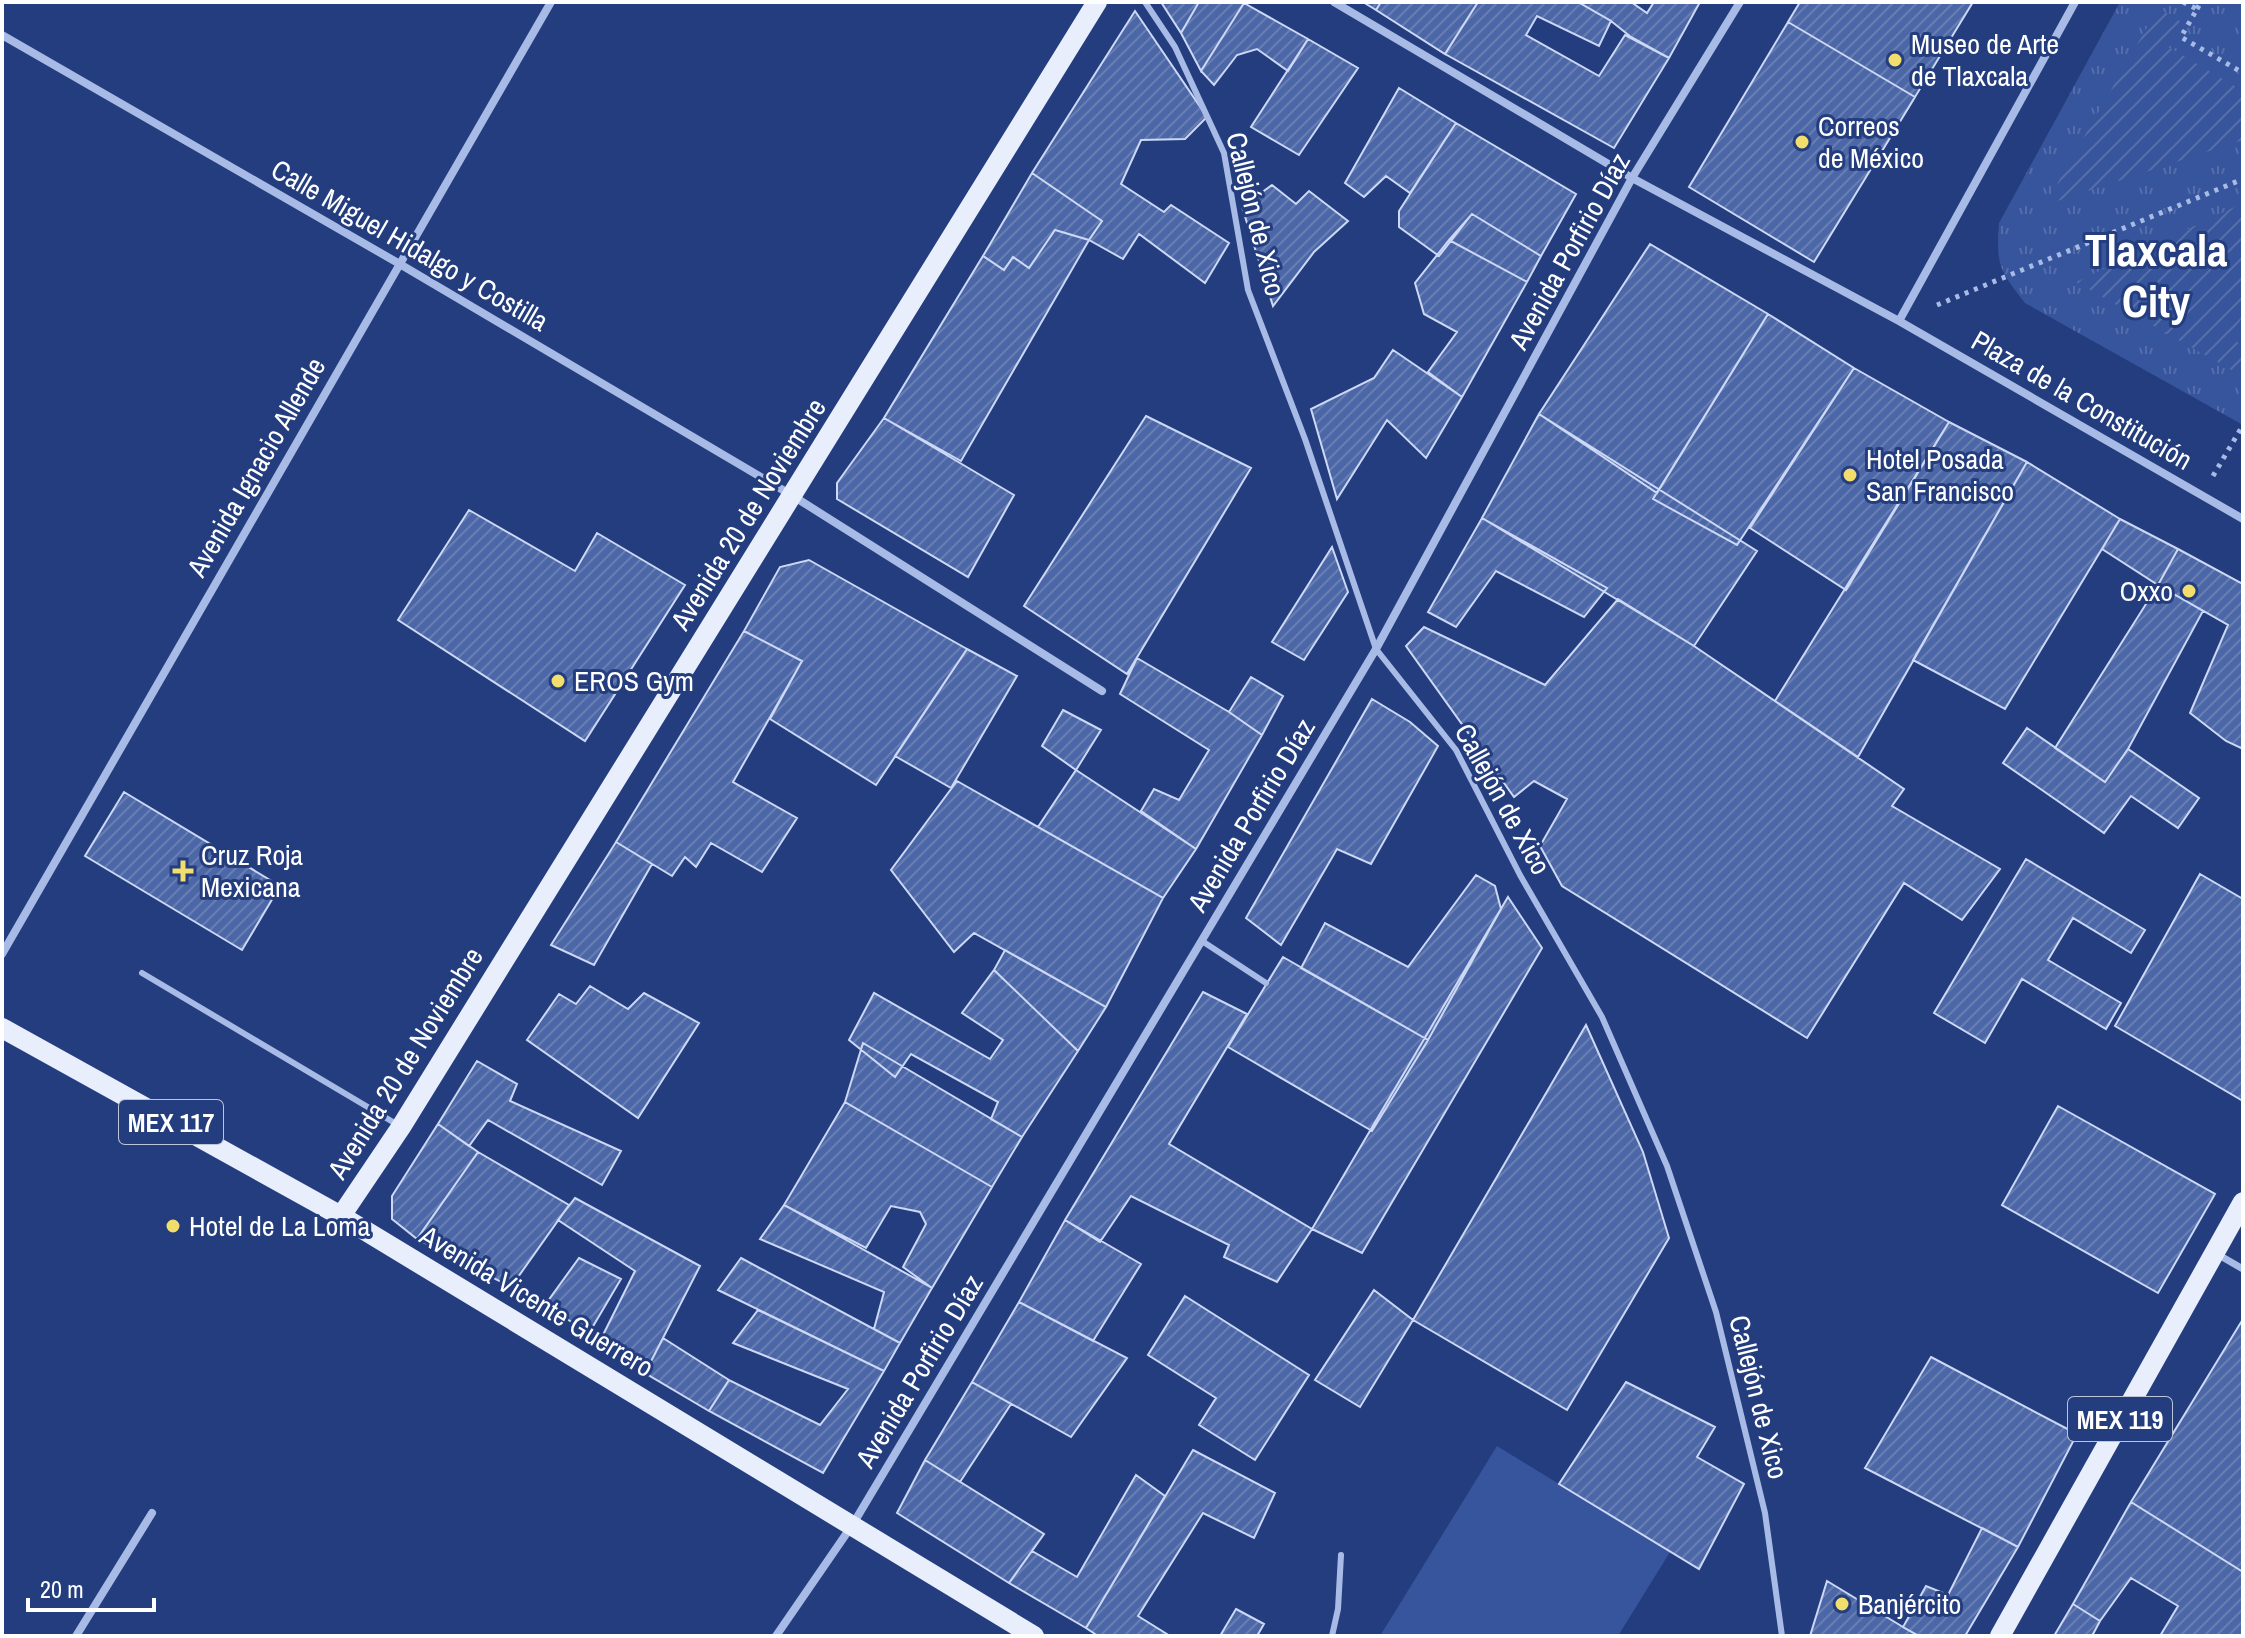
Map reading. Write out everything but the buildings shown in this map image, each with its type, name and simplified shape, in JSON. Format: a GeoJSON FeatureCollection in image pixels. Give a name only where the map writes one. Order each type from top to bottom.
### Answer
{"type":"FeatureCollection","features":[{"type":"Feature","properties":{"kind":"main road","name":"Avenida 20 de Noviembre"},"geometry":{"type":"LineString","coordinates":[[341,1216],[401,1127],[1097,2]]}},
{"type":"Feature","properties":{"kind":"main road","name":"Avenida Vicente Guerrero"},"geometry":{"type":"LineString","coordinates":[[2,1028],[341,1216],[1034,1636]]}},
{"type":"Feature","properties":{"kind":"main road","name":"MEX 119"},"geometry":{"type":"LineString","coordinates":[[2000,1636],[2243,1202]]}},
{"type":"Feature","properties":{"kind":"street","name":"Avenida Ignacio Allende"},"geometry":{"type":"LineString","coordinates":[[2,954],[551,2]]}},
{"type":"Feature","properties":{"kind":"street","name":"Plaza de la Constitución"},"geometry":{"type":"LineString","coordinates":[[1334,2],[1632,178],[1899,321],[2243,519]]}},
{"type":"Feature","properties":{"kind":"street","name":"Avenida Porfirio Díaz"},"geometry":{"type":"LineString","coordinates":[[776,1636],[853,1524],[1376,649],[1632,178],[1740,2]]}},
{"type":"Feature","properties":{"kind":"street"},"geometry":{"type":"LineString","coordinates":[[1899,321],[2075,2]]}},
{"type":"Feature","properties":{"kind":"street","name":"Calle Miguel Hidalgo y Costilla"},"geometry":{"type":"LineString","coordinates":[[2,35],[398,263],[793,496],[1102,691]]}},
{"type":"Feature","properties":{"kind":"street"},"geometry":{"type":"LineString","coordinates":[[2213,1252],[2243,1269]]}},
{"type":"Feature","properties":{"kind":"street"},"geometry":{"type":"LineString","coordinates":[[76,1636],[152,1513]]}},
{"type":"Feature","properties":{"kind":"lane","name":"Callejón de Xico"},"geometry":{"type":"LineString","coordinates":[[1145,2],[1175,47],[1224,153],[1248,290],[1305,439],[1376,649],[1456,750],[1520,875],[1602,1017],[1667,1166],[1716,1312],[1765,1513],[1782,1636]]}},
{"type":"Feature","properties":{"kind":"lane"},"geometry":{"type":"LineString","coordinates":[[1202,941],[1266,983]]}},
{"type":"Feature","properties":{"kind":"lane"},"geometry":{"type":"LineString","coordinates":[[142,973],[401,1127]]}},
{"type":"Feature","properties":{"kind":"lane"},"geometry":{"type":"LineString","coordinates":[[1332,1636],[1338,1609],[1341,1555]]}},
{"type":"Feature","properties":{"kind":"path"},"geometry":{"type":"LineString","coordinates":[[2183,2],[2197,9]]}},
{"type":"Feature","properties":{"kind":"path"},"geometry":{"type":"LineString","coordinates":[[2201,2],[2181,37],[2243,73]]}},
{"type":"Feature","properties":{"kind":"path"},"geometry":{"type":"LineString","coordinates":[[1899,321],[2243,179]]}},
{"type":"Feature","properties":{"kind":"path"},"geometry":{"type":"LineString","coordinates":[[2202,494],[2243,425]]}},
{"type":"Feature","properties":{"kind":"green space"},"geometry":{"type":"Polygon","coordinates":[[[2120,2],[2243,2],[2243,425],[2025,303],[2001,266],[1999,223],[2120,2]]]}},
{"type":"Feature","properties":{"kind":"green space"},"geometry":{"type":"Polygon","coordinates":[[[2158,8],[2180,21],[2165,45],[2243,91],[2243,140],[2045,205],[2158,8]]]}},
{"type":"Feature","properties":{"kind":"green space"},"geometry":{"type":"Polygon","coordinates":[[[2243,203],[2243,316],[2230,337],[2243,346],[2243,359],[2235,372],[2076,282],[2243,203]]]}},
{"type":"Feature","properties":{"kind":"green space"},"geometry":{"type":"Polygon","coordinates":[[[1497,1446],[1670,1552],[1618,1636],[1380,1636],[1497,1446]]]}},
{"type":"Feature","properties":{"kind":"place","name":"Museo de Arte de Tlaxcala"},"geometry":{"type":"Point","coordinates":[1895,60]}},
{"type":"Feature","properties":{"kind":"place","name":"Correos de México"},"geometry":{"type":"Point","coordinates":[1802,142]}},
{"type":"Feature","properties":{"kind":"place","name":"Hotel Posada San Francisco"},"geometry":{"type":"Point","coordinates":[1850,475]}},
{"type":"Feature","properties":{"kind":"place","name":"Oxxo"},"geometry":{"type":"Point","coordinates":[2189,591]}},
{"type":"Feature","properties":{"kind":"place","name":"EROS Gym"},"geometry":{"type":"Point","coordinates":[558,681]}},
{"type":"Feature","properties":{"kind":"place","name":"Cruz Roja Mexicana"},"geometry":{"type":"Point","coordinates":[183,871]}},
{"type":"Feature","properties":{"kind":"place","name":"Hotel de La Loma"},"geometry":{"type":"Point","coordinates":[173,1226]}},
{"type":"Feature","properties":{"kind":"place","name":"Banjército"},"geometry":{"type":"Point","coordinates":[1842,1604]}},
{"type":"Feature","properties":{"kind":"district","name":"Tlaxcala City"},"geometry":{"type":"Point","coordinates":[2156,276]}}]}
